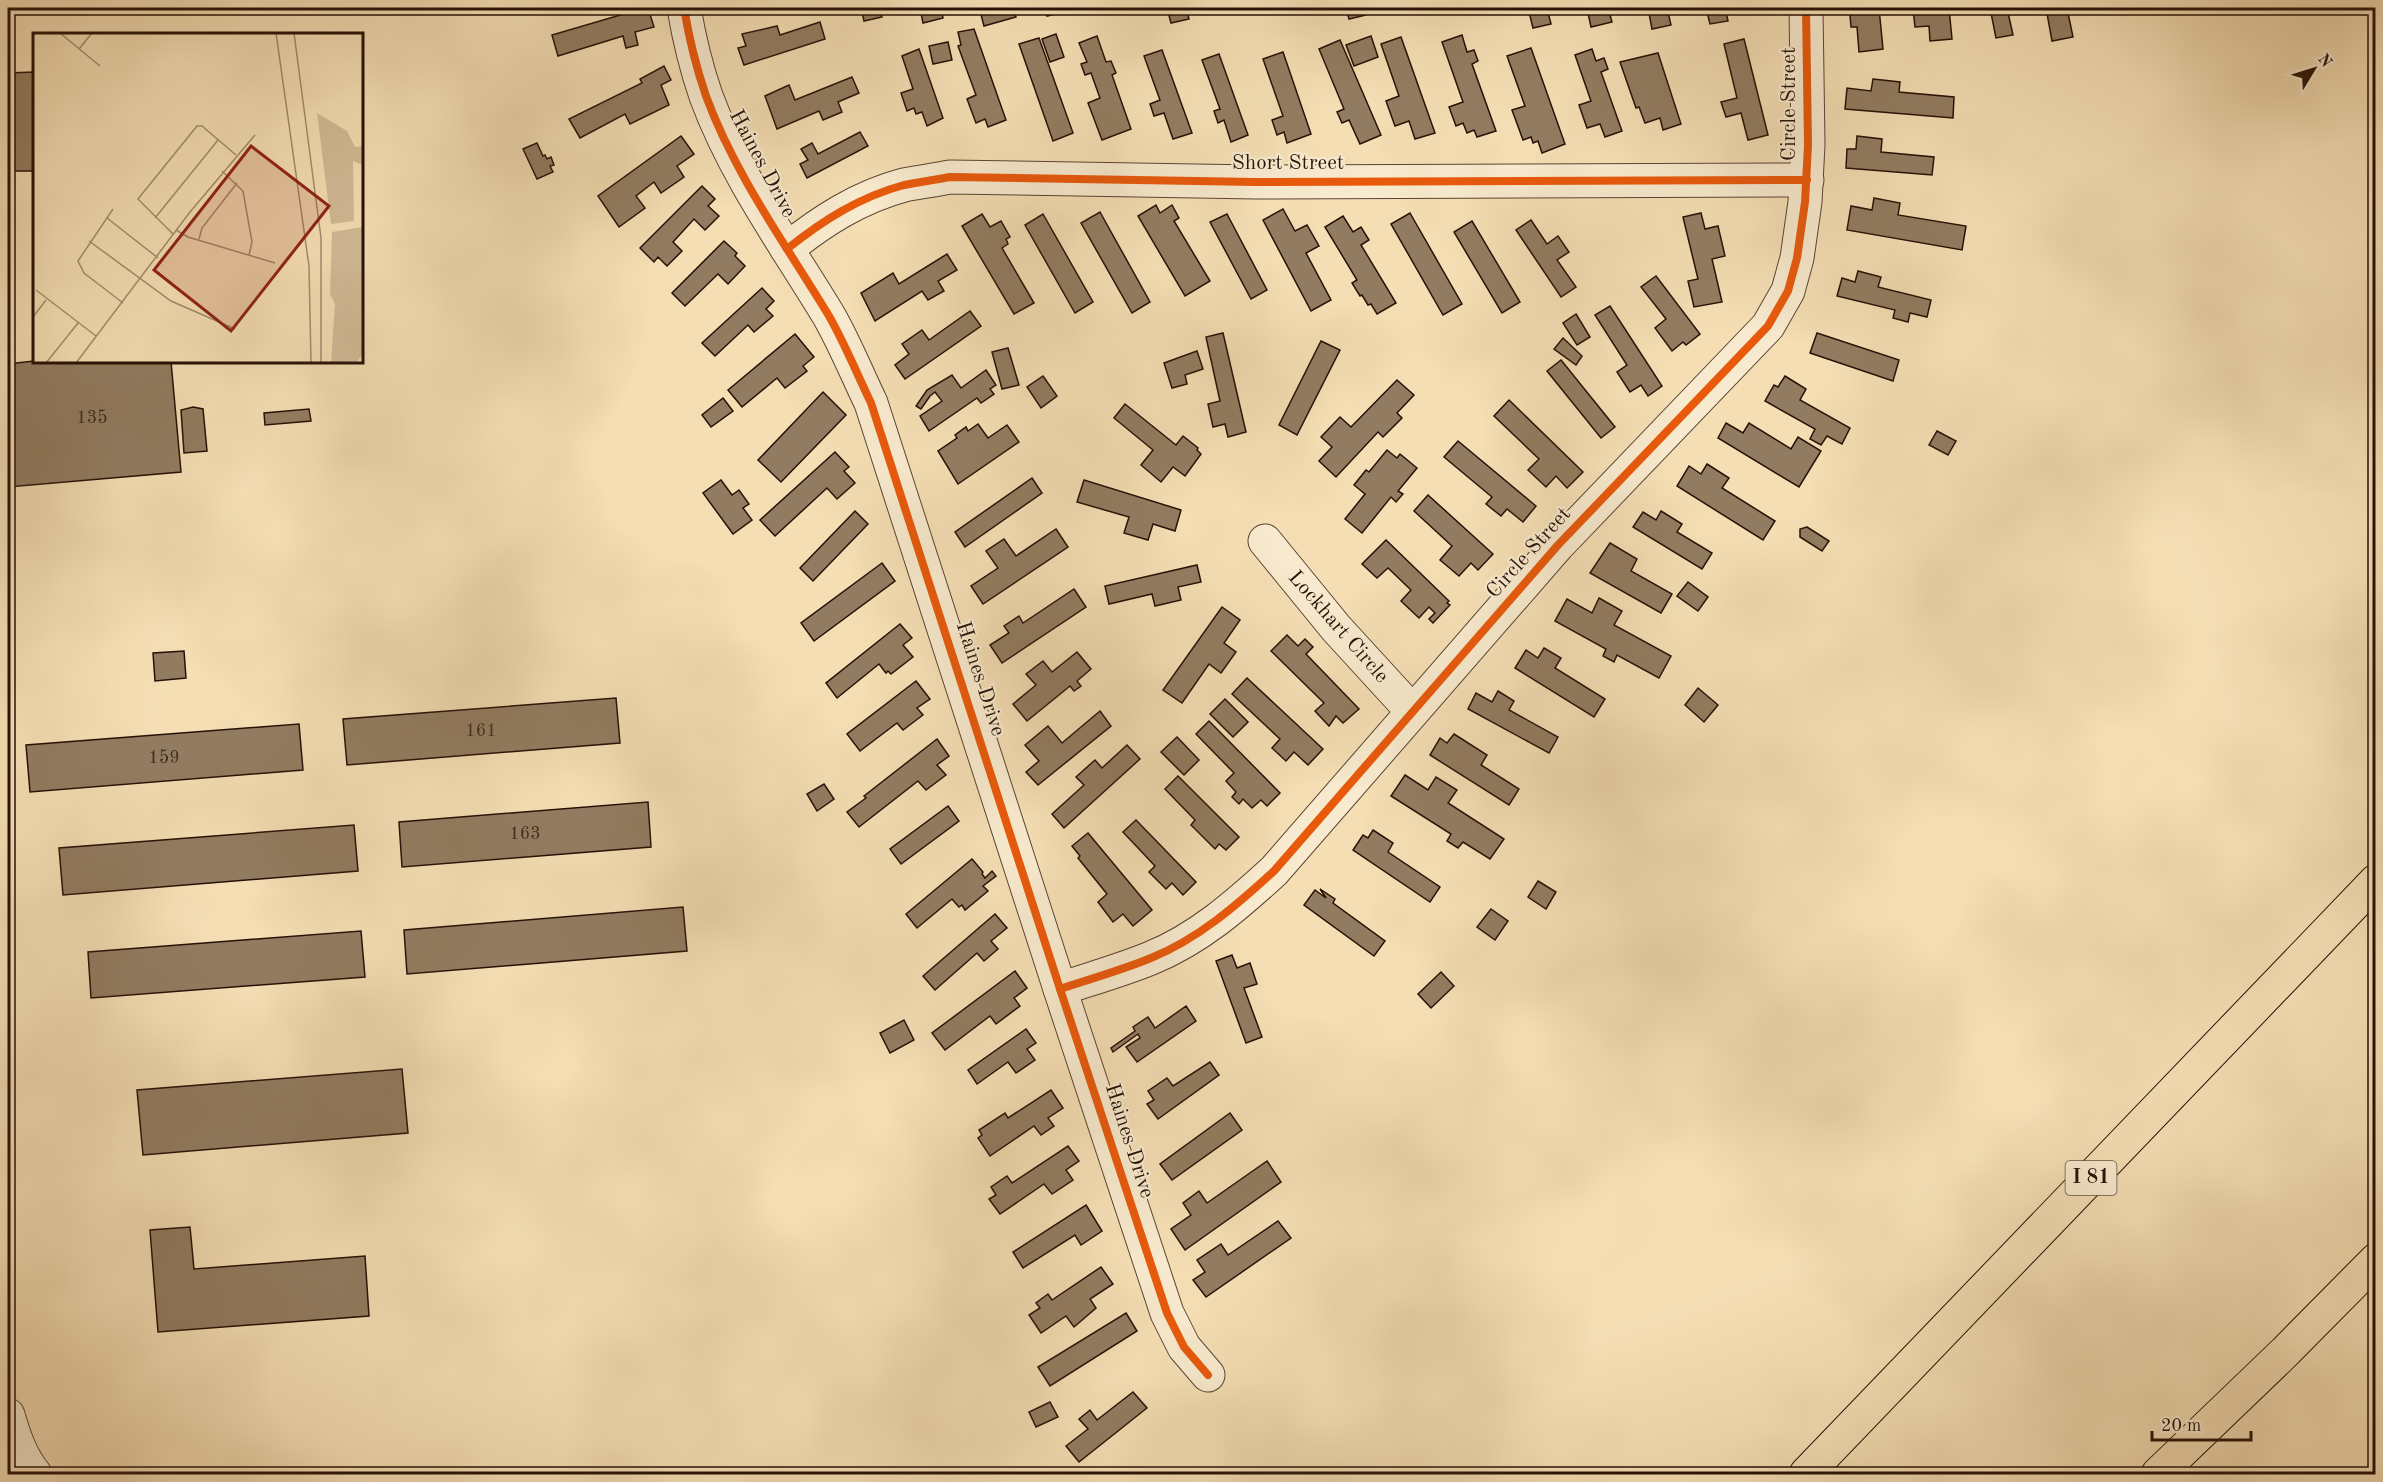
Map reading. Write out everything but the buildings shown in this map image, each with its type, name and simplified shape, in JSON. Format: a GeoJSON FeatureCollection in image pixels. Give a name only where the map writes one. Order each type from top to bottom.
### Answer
{"type":"FeatureCollection","features":[{"type":"Feature","properties":{"kind":"highway","name":"I 81"},"geometry":{"type":"LineString","coordinates":[[1806,1474],[2376,881]]}},
{"type":"Feature","properties":{"kind":"highway"},"geometry":{"type":"LineString","coordinates":[[2158,1474],[2285,1352],[2376,1260]]}},
{"type":"Feature","properties":{"kind":"street","name":"Haines Drive"},"geometry":{"type":"LineString","coordinates":[[684,8],[690,45],[707,98],[737,163],[831,319],[871,403],[1167,1312],[1185,1347],[1208,1375]]}},
{"type":"Feature","properties":{"kind":"street","name":"Circle Street"},"geometry":{"type":"LineString","coordinates":[[1060,989],[1152,958],[1200,933],[1243,901],[1274,871],[1558,544],[1768,326],[1788,291],[1797,258],[1807,180],[1806,8]]}},
{"type":"Feature","properties":{"kind":"street","name":"Short Street"},"geometry":{"type":"LineString","coordinates":[[787,249],[820,223],[861,200],[904,185],[950,177],[1256,182],[1807,180]]}},
{"type":"Feature","properties":{"kind":"street","name":"Lockhart Circle"},"geometry":{"type":"LineString","coordinates":[[1265,541],[1336,628],[1412,711]]}},
{"type":"Feature","properties":{"kind":"street"},"geometry":{"type":"LineString","coordinates":[[8,1415],[15,1438],[28,1466],[35,1474]]}},
{"type":"Feature","properties":{"kind":"cycle path"},"geometry":{"type":"LineString","coordinates":[[684,8],[706,96],[731,154],[762,209],[829,316],[871,403],[1167,1313],[1184,1347],[1208,1375]]}},
{"type":"Feature","properties":{"kind":"cycle path"},"geometry":{"type":"LineString","coordinates":[[1060,989],[1140,962],[1185,941],[1231,908],[1274,871],[1558,545],[1768,326],[1788,291],[1797,258],[1805,202],[1808,145],[1806,8]]}},
{"type":"Feature","properties":{"kind":"cycle path"},"geometry":{"type":"LineString","coordinates":[[787,249],[856,203],[904,185],[950,177],[1256,182],[1807,180]]}}]}
